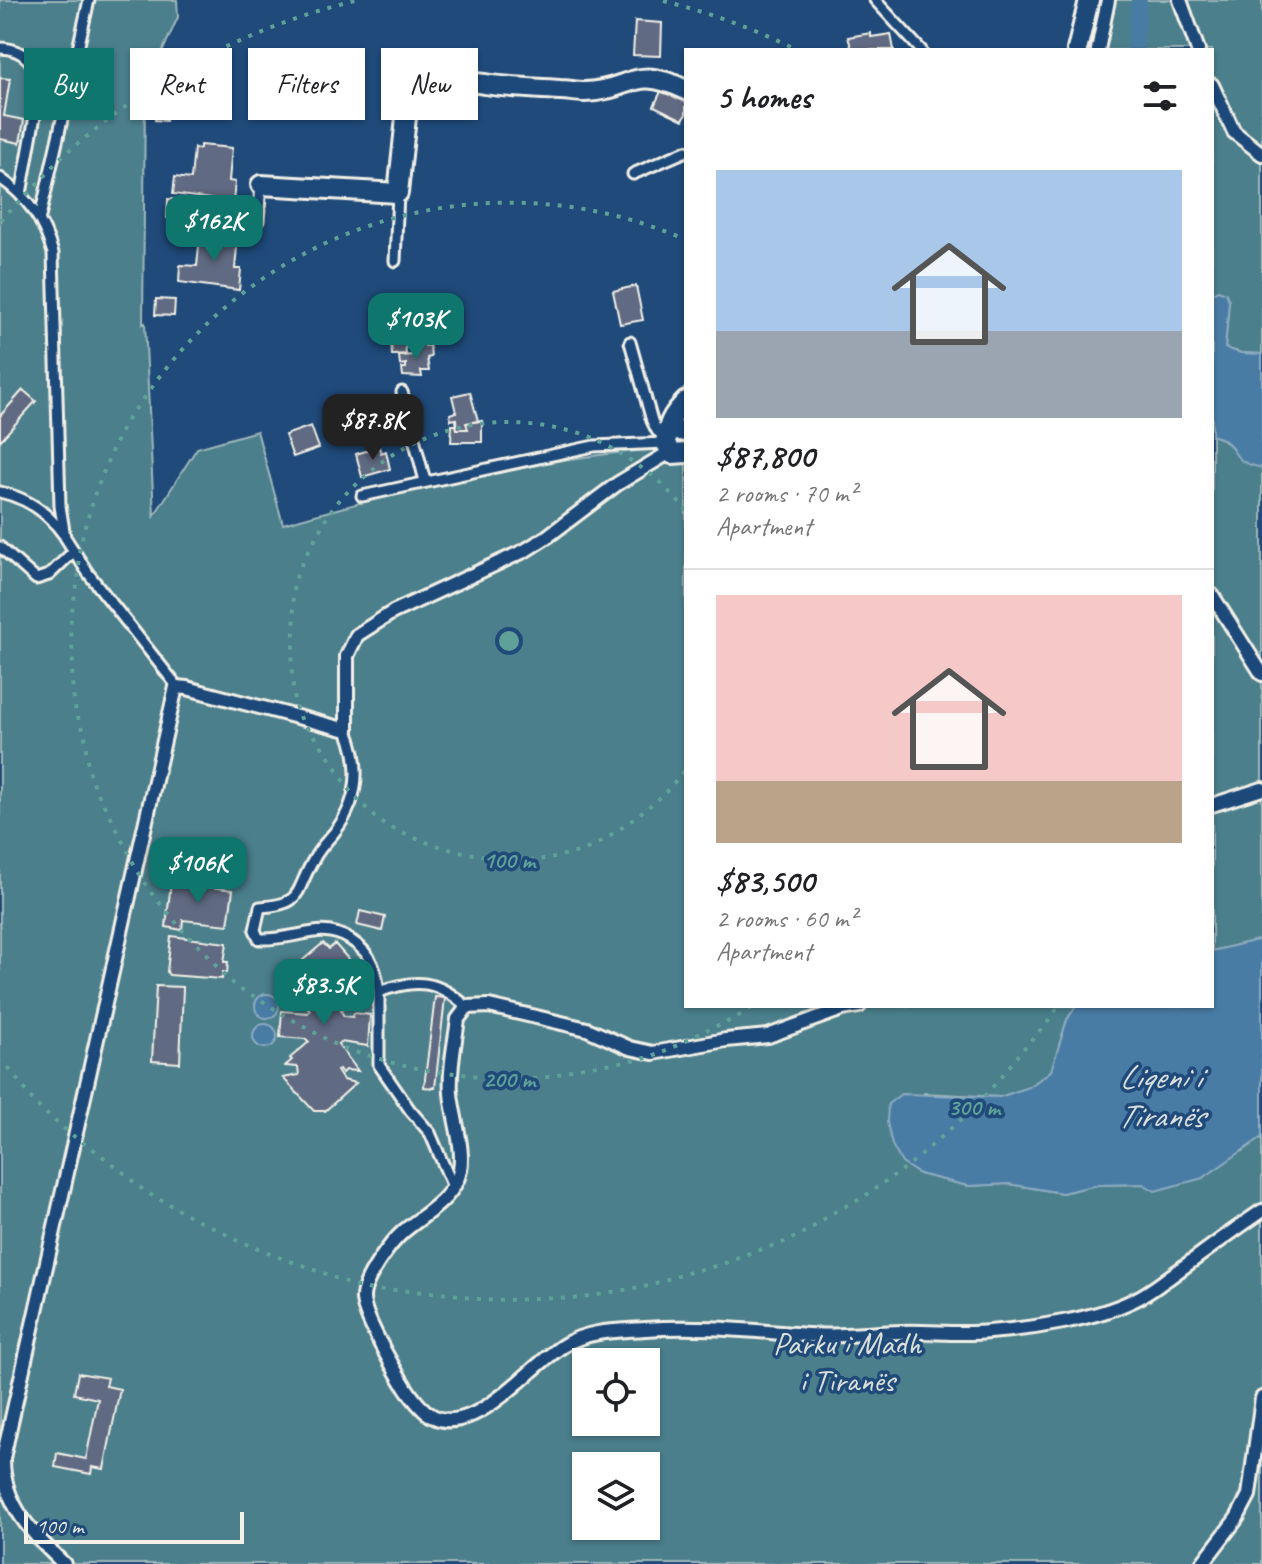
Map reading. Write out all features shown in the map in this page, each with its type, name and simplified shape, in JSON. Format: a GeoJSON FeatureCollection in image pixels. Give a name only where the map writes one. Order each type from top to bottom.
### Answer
{"type":"FeatureCollection","features":[{"type":"Feature","properties":{"kind":"street"},"geometry":{"type":"LineString","coordinates":[[1077,48],[1089,0]]}},
{"type":"Feature","properties":{"kind":"street"},"geometry":{"type":"LineString","coordinates":[[1098,48],[1108,0]]}},
{"type":"Feature","properties":{"kind":"street"},"geometry":{"type":"LineString","coordinates":[[1180,0],[1197,48]]}},
{"type":"Feature","properties":{"kind":"street"},"geometry":{"type":"LineString","coordinates":[[261,185],[398,193],[411,70],[531,89],[583,92],[648,77],[664,79],[684,89]]}},
{"type":"Feature","properties":{"kind":"street"},"geometry":{"type":"LineString","coordinates":[[1214,89],[1234,132],[1262,154]]}},
{"type":"Feature","properties":{"kind":"street"},"geometry":{"type":"LineString","coordinates":[[671,444],[667,426],[684,403]]}},
{"type":"Feature","properties":{"kind":"street"},"geometry":{"type":"LineString","coordinates":[[64,1564],[42,1543],[13,1505],[3,1475],[3,1458],[174,684],[347,730],[347,656],[357,635],[393,612],[526,550],[671,444],[674,430],[684,432]]}},
{"type":"Feature","properties":{"kind":"street"},"geometry":{"type":"LineString","coordinates":[[1214,598],[1262,674]]}},
{"type":"Feature","properties":{"kind":"street"},"geometry":{"type":"LineString","coordinates":[[1214,804],[1262,789]]}},
{"type":"Feature","properties":{"kind":"street"},"geometry":{"type":"LineString","coordinates":[[848,1008],[768,1036],[653,1053],[630,1048],[571,1024],[489,1006],[467,1007],[458,1019],[451,1090],[460,1165],[458,1178],[426,1216],[402,1232],[366,1283],[363,1296],[364,1308],[373,1327],[419,1406],[433,1418],[456,1421],[483,1409],[516,1385],[551,1353],[596,1333],[693,1326],[832,1336],[989,1332],[1081,1317],[1134,1301],[1262,1211]]}},
{"type":"Feature","properties":{"kind":"street"},"geometry":{"type":"LineString","coordinates":[[1202,1564],[1237,1518],[1249,1495],[1262,1398]]}},
{"type":"Feature","properties":{"kind":"lane"},"geometry":{"type":"LineString","coordinates":[[40,217],[89,0]]}},
{"type":"Feature","properties":{"kind":"lane"},"geometry":{"type":"LineString","coordinates":[[875,0],[919,48]]}},
{"type":"Feature","properties":{"kind":"lane"},"geometry":{"type":"LineString","coordinates":[[0,48],[9,48],[35,64],[40,88],[21,194]]}},
{"type":"Feature","properties":{"kind":"lane"},"geometry":{"type":"LineString","coordinates":[[633,174],[684,152]]}},
{"type":"Feature","properties":{"kind":"lane"},"geometry":{"type":"LineString","coordinates":[[0,178],[21,194],[40,217],[53,253],[60,506],[65,537]]}},
{"type":"Feature","properties":{"kind":"lane"},"geometry":{"type":"LineString","coordinates":[[258,221],[261,185]]}},
{"type":"Feature","properties":{"kind":"lane"},"geometry":{"type":"LineString","coordinates":[[395,261],[398,193]]}},
{"type":"Feature","properties":{"kind":"lane"},"geometry":{"type":"LineString","coordinates":[[630,342],[652,421],[657,431],[671,444]]}},
{"type":"Feature","properties":{"kind":"lane"},"geometry":{"type":"LineString","coordinates":[[402,392],[425,481]]}},
{"type":"Feature","properties":{"kind":"lane"},"geometry":{"type":"LineString","coordinates":[[362,496],[594,446],[671,444]]}},
{"type":"Feature","properties":{"kind":"lane"},"geometry":{"type":"LineString","coordinates":[[0,492],[20,498],[52,518],[174,684]]}},
{"type":"Feature","properties":{"kind":"lane"},"geometry":{"type":"LineString","coordinates":[[0,547],[36,579],[49,575],[74,551]]}},
{"type":"Feature","properties":{"kind":"lane"},"geometry":{"type":"LineString","coordinates":[[347,730],[357,762],[357,780],[348,810],[315,857],[290,901],[281,906],[260,907],[255,930],[259,939],[338,932],[354,942],[374,967],[379,992],[380,1069],[430,1133],[453,1187]]}},
{"type":"Feature","properties":{"kind":"lane"},"geometry":{"type":"LineString","coordinates":[[379,992],[407,984],[431,983],[467,1007]]}},
{"type":"Feature","properties":{"kind":"green space","name":"Parku i Madh i Tiranës"},"geometry":{"type":"Polygon","coordinates":[[[0,0],[177,0],[178,17],[164,48],[130,48],[130,120],[145,120],[143,324],[154,516],[197,448],[257,431],[283,524],[469,477],[563,460],[658,449],[661,424],[684,389],[684,1008],[1075,1008],[1067,1020],[1051,1071],[1029,1087],[1000,1097],[924,1093],[919,1174],[968,1186],[1009,1184],[1062,1193],[1097,1185],[1143,1184],[1243,1151],[1262,1137],[1262,1564],[0,1564],[0,0]]]}},
{"type":"Feature","properties":{"kind":"green space"},"geometry":{"type":"Polygon","coordinates":[[[1095,0],[1262,0],[1262,354],[1225,348],[1229,301],[1218,290],[1214,293],[1214,48],[1083,48],[1095,0]]]}},
{"type":"Feature","properties":{"kind":"green space"},"geometry":{"type":"Polygon","coordinates":[[[1214,436],[1247,461],[1262,468],[1262,939],[1214,951],[1214,436]]]}},
{"type":"Feature","properties":{"kind":"water"},"geometry":{"type":"Polygon","coordinates":[[[1218,290],[1226,293],[1229,301],[1225,348],[1262,354],[1262,468],[1242,461],[1229,444],[1214,436],[1214,293],[1218,290]]]}},
{"type":"Feature","properties":{"kind":"water","name":"Liqeni i Tiranës"},"geometry":{"type":"Polygon","coordinates":[[[1262,939],[1262,1137],[1203,1178],[1155,1191],[1143,1184],[1097,1185],[1062,1193],[1009,1184],[968,1186],[919,1174],[902,1163],[892,1145],[887,1122],[888,1104],[901,1094],[1000,1097],[1029,1087],[1051,1071],[1067,1020],[1075,1008],[1214,1008],[1214,951],[1262,939]]]}},
{"type":"Feature","properties":{"kind":"water"},"geometry":{"type":"Polygon","coordinates":[[[267,994],[276,997],[279,1006],[276,1015],[267,1018],[258,1015],[255,1006],[258,997],[267,994]]]}},
{"type":"Feature","properties":{"kind":"water"},"geometry":{"type":"Polygon","coordinates":[[[265,1024],[276,1031],[277,1036],[270,1047],[265,1048],[254,1041],[253,1036],[260,1025],[265,1024]]]}},
{"type":"Feature","properties":{"kind":"building"},"geometry":{"type":"Polygon","coordinates":[[[635,21],[662,23],[661,56],[633,55],[635,21]]]}},
{"type":"Feature","properties":{"kind":"building"},"geometry":{"type":"Polygon","coordinates":[[[891,34],[894,48],[851,48],[848,37],[891,34]]]}},
{"type":"Feature","properties":{"kind":"building"},"geometry":{"type":"Polygon","coordinates":[[[0,78],[10,79],[4,116],[24,120],[20,143],[0,139],[0,78]]]}},
{"type":"Feature","properties":{"kind":"building"},"geometry":{"type":"Polygon","coordinates":[[[663,87],[684,97],[684,118],[683,120],[654,106],[663,87]]]}},
{"type":"Feature","properties":{"kind":"building"},"geometry":{"type":"Polygon","coordinates":[[[200,145],[232,148],[229,181],[235,182],[233,202],[173,194],[175,177],[191,179],[194,148],[200,149],[200,145]]]}},
{"type":"Feature","properties":{"kind":"building"},"geometry":{"type":"Polygon","coordinates":[[[168,199],[194,201],[192,220],[167,218],[168,199]]]}},
{"type":"Feature","properties":{"kind":"building"},"geometry":{"type":"Polygon","coordinates":[[[205,233],[238,236],[235,269],[241,269],[239,290],[179,282],[180,265],[197,266],[200,236],[205,236],[205,233]]]}},
{"type":"Feature","properties":{"kind":"building"},"geometry":{"type":"Polygon","coordinates":[[[636,286],[643,320],[620,324],[613,291],[636,286]]]}},
{"type":"Feature","properties":{"kind":"building"},"geometry":{"type":"Polygon","coordinates":[[[156,299],[175,300],[174,316],[155,315],[156,299]]]}},
{"type":"Feature","properties":{"kind":"building"},"geometry":{"type":"Polygon","coordinates":[[[405,341],[406,354],[392,355],[391,342],[405,341]]]}},
{"type":"Feature","properties":{"kind":"building"},"geometry":{"type":"Polygon","coordinates":[[[425,343],[425,346],[430,346],[431,357],[427,358],[429,371],[421,371],[422,377],[403,376],[402,368],[406,368],[406,364],[400,365],[399,356],[413,355],[411,345],[425,343]]]}},
{"type":"Feature","properties":{"kind":"building"},"geometry":{"type":"Polygon","coordinates":[[[23,390],[36,401],[0,441],[0,416],[23,390]]]}},
{"type":"Feature","properties":{"kind":"building"},"geometry":{"type":"Polygon","coordinates":[[[470,392],[478,421],[466,423],[468,429],[457,429],[456,419],[451,420],[450,414],[456,412],[452,396],[470,392]]]}},
{"type":"Feature","properties":{"kind":"building"},"geometry":{"type":"Polygon","coordinates":[[[388,398],[390,407],[373,411],[371,402],[388,398]]]}},
{"type":"Feature","properties":{"kind":"building"},"geometry":{"type":"Polygon","coordinates":[[[369,409],[371,414],[376,413],[381,431],[352,439],[346,416],[369,409]]]}},
{"type":"Feature","properties":{"kind":"building"},"geometry":{"type":"Polygon","coordinates":[[[482,421],[482,442],[451,442],[452,425],[456,425],[457,429],[468,429],[466,423],[482,421]]]}},
{"type":"Feature","properties":{"kind":"building"},"geometry":{"type":"Polygon","coordinates":[[[311,426],[319,448],[293,457],[285,435],[311,426]]]}},
{"type":"Feature","properties":{"kind":"building"},"geometry":{"type":"Polygon","coordinates":[[[379,447],[381,453],[386,451],[390,469],[362,477],[356,454],[379,447]]]}},
{"type":"Feature","properties":{"kind":"building"},"geometry":{"type":"Polygon","coordinates":[[[171,882],[233,890],[228,925],[183,920],[182,930],[166,927],[171,882]]]}},
{"type":"Feature","properties":{"kind":"building"},"geometry":{"type":"Polygon","coordinates":[[[360,911],[385,917],[382,931],[357,925],[360,911]]]}},
{"type":"Feature","properties":{"kind":"building"},"geometry":{"type":"Polygon","coordinates":[[[171,936],[227,943],[224,962],[228,962],[227,973],[223,972],[222,979],[169,975],[171,936]]]}},
{"type":"Feature","properties":{"kind":"building"},"geometry":{"type":"Polygon","coordinates":[[[323,943],[329,949],[335,944],[364,977],[351,977],[342,985],[363,988],[341,1011],[344,1016],[353,1017],[354,1013],[370,1015],[368,1046],[338,1044],[358,1071],[337,1071],[343,1080],[356,1083],[325,1111],[314,1111],[283,1078],[299,1075],[298,1067],[285,1066],[309,1042],[306,1039],[280,1037],[282,1011],[308,1013],[310,1010],[291,984],[303,984],[306,982],[302,978],[304,976],[289,972],[323,943]]]}},
{"type":"Feature","properties":{"kind":"building"},"geometry":{"type":"Polygon","coordinates":[[[156,986],[183,987],[180,1063],[152,1061],[156,986]]]}},
{"type":"Feature","properties":{"kind":"building"},"geometry":{"type":"Polygon","coordinates":[[[435,997],[445,998],[435,1088],[424,1087],[435,997]]]}},
{"type":"Feature","properties":{"kind":"building"},"geometry":{"type":"Polygon","coordinates":[[[78,1373],[108,1378],[106,1386],[120,1389],[104,1469],[92,1467],[91,1474],[55,1467],[57,1453],[86,1459],[98,1399],[74,1394],[78,1373]]]}},
{"type":"Feature","properties":{"kind":"waterway"},"geometry":{"type":"LineString","coordinates":[[1135,48],[1139,0]]}}]}
